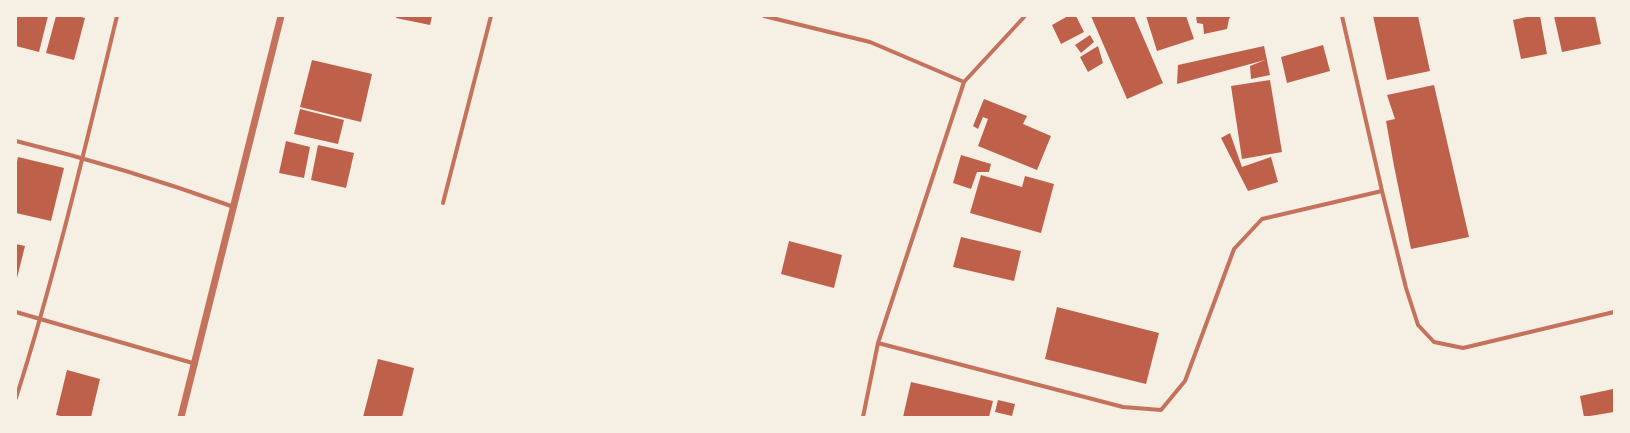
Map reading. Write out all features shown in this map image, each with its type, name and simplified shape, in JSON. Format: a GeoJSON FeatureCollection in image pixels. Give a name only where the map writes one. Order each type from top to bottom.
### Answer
{"type":"FeatureCollection","features":[{"type":"Feature","properties":{"kind":"street"},"geometry":{"type":"LineString","coordinates":[[16,398],[40,320],[83,157],[116,16]]}},
{"type":"Feature","properties":{"kind":"street"},"geometry":{"type":"LineString","coordinates":[[181,417],[196,364],[281,16]]}},
{"type":"Feature","properties":{"kind":"street"},"geometry":{"type":"LineString","coordinates":[[443,204],[491,16]]}},
{"type":"Feature","properties":{"kind":"street"},"geometry":{"type":"LineString","coordinates":[[764,16],[870,42],[964,82]]}},
{"type":"Feature","properties":{"kind":"street"},"geometry":{"type":"LineString","coordinates":[[862,417],[878,343],[964,82],[1025,16]]}},
{"type":"Feature","properties":{"kind":"street"},"geometry":{"type":"LineString","coordinates":[[1342,16],[1382,191],[1406,288],[1418,325],[1434,342],[1463,348],[1614,312]]}},
{"type":"Feature","properties":{"kind":"street"},"geometry":{"type":"LineString","coordinates":[[16,141],[83,157],[175,186],[234,207]]}},
{"type":"Feature","properties":{"kind":"street"},"geometry":{"type":"LineString","coordinates":[[878,343],[1123,408],[1161,410],[1185,381],[1234,250],[1262,219],[1382,191]]}},
{"type":"Feature","properties":{"kind":"street"},"geometry":{"type":"LineString","coordinates":[[16,312],[196,364]]}},
{"type":"Feature","properties":{"kind":"building"},"geometry":{"type":"Polygon","coordinates":[[[16,16],[48,16],[39,52],[16,46],[16,16]]]}},
{"type":"Feature","properties":{"kind":"building"},"geometry":{"type":"Polygon","coordinates":[[[56,16],[77,16],[85,18],[74,60],[46,53],[56,16]]]}},
{"type":"Feature","properties":{"kind":"building"},"geometry":{"type":"Polygon","coordinates":[[[397,16],[432,16],[430,25],[396,18],[397,16]]]}},
{"type":"Feature","properties":{"kind":"building"},"geometry":{"type":"Polygon","coordinates":[[[1068,16],[1076,16],[1084,32],[1061,44],[1052,25],[1068,16]]]}},
{"type":"Feature","properties":{"kind":"building"},"geometry":{"type":"Polygon","coordinates":[[[1091,16],[1134,16],[1163,83],[1127,99],[1091,16]]]}},
{"type":"Feature","properties":{"kind":"building"},"geometry":{"type":"Polygon","coordinates":[[[1146,16],[1186,16],[1194,39],[1157,51],[1146,16]]]}},
{"type":"Feature","properties":{"kind":"building"},"geometry":{"type":"Polygon","coordinates":[[[1196,16],[1231,16],[1227,29],[1204,34],[1203,24],[1197,23],[1196,16]]]}},
{"type":"Feature","properties":{"kind":"building"},"geometry":{"type":"Polygon","coordinates":[[[1373,16],[1418,16],[1430,71],[1387,80],[1373,16]]]}},
{"type":"Feature","properties":{"kind":"building"},"geometry":{"type":"Polygon","coordinates":[[[1531,16],[1540,16],[1547,54],[1521,59],[1513,20],[1531,16]]]}},
{"type":"Feature","properties":{"kind":"building"},"geometry":{"type":"Polygon","coordinates":[[[1554,16],[1595,16],[1601,44],[1562,52],[1554,16]]]}},
{"type":"Feature","properties":{"kind":"building"},"geometry":{"type":"Polygon","coordinates":[[[1090,35],[1094,42],[1081,53],[1075,45],[1090,35]]]}},
{"type":"Feature","properties":{"kind":"building"},"geometry":{"type":"Polygon","coordinates":[[[1323,45],[1330,71],[1287,83],[1281,57],[1323,45]]]}},
{"type":"Feature","properties":{"kind":"building"},"geometry":{"type":"Polygon","coordinates":[[[1098,46],[1103,63],[1088,72],[1080,57],[1098,46]]]}},
{"type":"Feature","properties":{"kind":"building"},"geometry":{"type":"Polygon","coordinates":[[[1264,46],[1270,75],[1251,79],[1250,66],[1265,60],[1177,84],[1178,65],[1264,46]]]}},
{"type":"Feature","properties":{"kind":"building"},"geometry":{"type":"Polygon","coordinates":[[[312,60],[372,74],[361,122],[300,107],[312,60]]]}},
{"type":"Feature","properties":{"kind":"building"},"geometry":{"type":"Polygon","coordinates":[[[1270,80],[1282,152],[1242,159],[1231,86],[1270,80]]]}},
{"type":"Feature","properties":{"kind":"building"},"geometry":{"type":"Polygon","coordinates":[[[1434,85],[1469,237],[1411,249],[1386,121],[1395,119],[1387,95],[1434,85]]]}},
{"type":"Feature","properties":{"kind":"building"},"geometry":{"type":"Polygon","coordinates":[[[984,99],[1027,116],[1023,124],[1051,136],[1037,170],[978,146],[988,119],[983,117],[978,129],[973,126],[984,99]]]}},
{"type":"Feature","properties":{"kind":"building"},"geometry":{"type":"Polygon","coordinates":[[[300,109],[344,120],[338,144],[294,134],[300,109]]]}},
{"type":"Feature","properties":{"kind":"building"},"geometry":{"type":"Polygon","coordinates":[[[1230,133],[1242,167],[1271,157],[1278,182],[1248,191],[1221,138],[1230,133]]]}},
{"type":"Feature","properties":{"kind":"building"},"geometry":{"type":"Polygon","coordinates":[[[286,141],[310,147],[304,178],[279,173],[286,141]]]}},
{"type":"Feature","properties":{"kind":"building"},"geometry":{"type":"Polygon","coordinates":[[[318,145],[354,153],[346,188],[311,180],[318,145]]]}},
{"type":"Feature","properties":{"kind":"building"},"geometry":{"type":"Polygon","coordinates":[[[961,155],[991,164],[989,172],[977,172],[971,189],[953,183],[961,155]]]}},
{"type":"Feature","properties":{"kind":"building"},"geometry":{"type":"Polygon","coordinates":[[[18,157],[64,168],[51,221],[16,213],[16,166],[18,157]]]}},
{"type":"Feature","properties":{"kind":"building"},"geometry":{"type":"Polygon","coordinates":[[[981,175],[1022,187],[1025,176],[1054,184],[1041,233],[970,213],[981,175]]]}},
{"type":"Feature","properties":{"kind":"building"},"geometry":{"type":"Polygon","coordinates":[[[961,237],[1021,251],[1014,281],[953,267],[961,237]]]}},
{"type":"Feature","properties":{"kind":"building"},"geometry":{"type":"Polygon","coordinates":[[[789,241],[842,255],[834,288],[781,274],[789,241]]]}},
{"type":"Feature","properties":{"kind":"building"},"geometry":{"type":"Polygon","coordinates":[[[16,244],[25,246],[17,278],[16,278],[16,244]]]}},
{"type":"Feature","properties":{"kind":"building"},"geometry":{"type":"Polygon","coordinates":[[[1057,307],[1159,333],[1146,384],[1045,359],[1057,307]]]}},
{"type":"Feature","properties":{"kind":"building"},"geometry":{"type":"Polygon","coordinates":[[[378,359],[414,368],[402,417],[363,417],[378,359]]]}},
{"type":"Feature","properties":{"kind":"building"},"geometry":{"type":"Polygon","coordinates":[[[67,370],[100,379],[91,417],[65,417],[56,415],[67,370]]]}},
{"type":"Feature","properties":{"kind":"building"},"geometry":{"type":"Polygon","coordinates":[[[911,382],[993,401],[989,417],[903,417],[911,382]]]}},
{"type":"Feature","properties":{"kind":"building"},"geometry":{"type":"Polygon","coordinates":[[[1613,389],[1614,412],[1584,417],[1580,396],[1613,389]]]}},
{"type":"Feature","properties":{"kind":"building"},"geometry":{"type":"Polygon","coordinates":[[[998,400],[1015,404],[1012,416],[995,412],[998,400]]]}}]}
